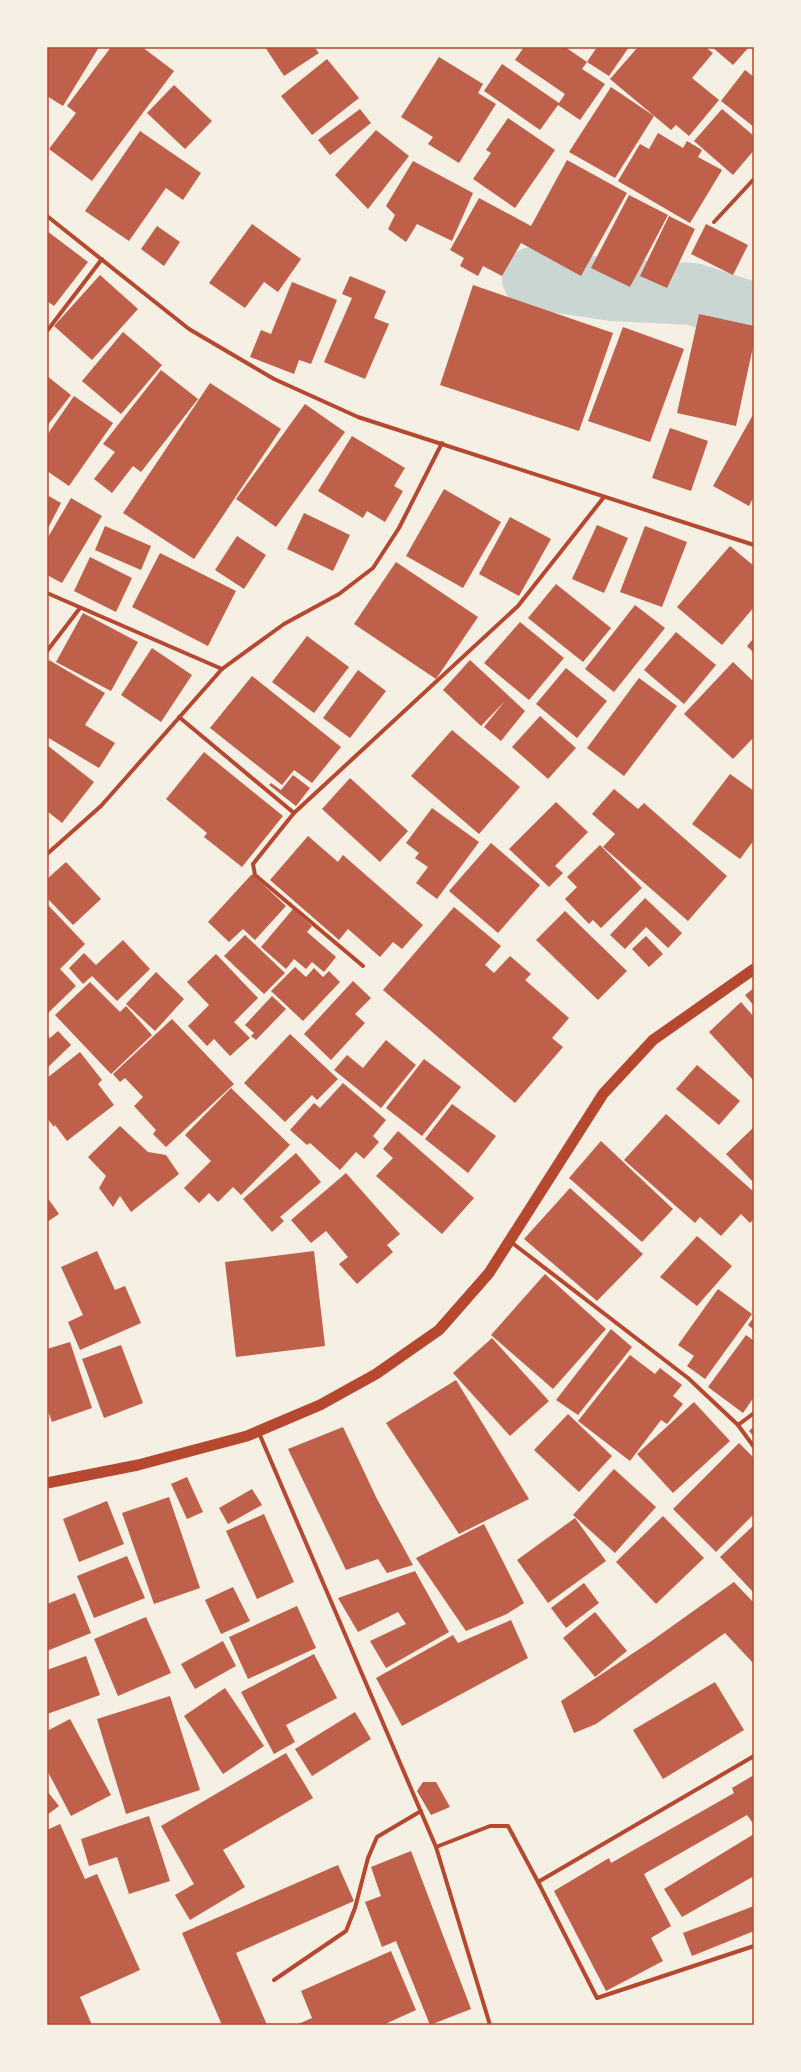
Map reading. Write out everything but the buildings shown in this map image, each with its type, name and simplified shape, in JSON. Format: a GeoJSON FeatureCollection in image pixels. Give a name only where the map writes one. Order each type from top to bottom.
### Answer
{"type":"FeatureCollection","features":[{"type":"Feature","properties":{"kind":"highway"},"geometry":{"type":"LineString","coordinates":[[47,1483],[138,1465],[247,1436],[332,1399],[376,1374],[439,1330],[489,1273],[603,1094],[653,1040],[754,969]]}},
{"type":"Feature","properties":{"kind":"street"},"geometry":{"type":"LineString","coordinates":[[714,222],[754,179]]}},
{"type":"Feature","properties":{"kind":"street"},"geometry":{"type":"LineString","coordinates":[[47,216],[189,329],[274,379],[358,417],[754,545]]}},
{"type":"Feature","properties":{"kind":"street"},"geometry":{"type":"LineString","coordinates":[[47,331],[102,259]]}},
{"type":"Feature","properties":{"kind":"street"},"geometry":{"type":"LineString","coordinates":[[47,854],[101,806],[222,669],[284,624],[339,594],[374,568],[399,528],[442,443]]}},
{"type":"Feature","properties":{"kind":"street"},"geometry":{"type":"LineString","coordinates":[[363,966],[254,874],[253,864],[294,813],[518,606],[604,496]]}},
{"type":"Feature","properties":{"kind":"street"},"geometry":{"type":"LineString","coordinates":[[47,593],[222,669]]}},
{"type":"Feature","properties":{"kind":"street"},"geometry":{"type":"LineString","coordinates":[[47,651],[80,608]]}},
{"type":"Feature","properties":{"kind":"street"},"geometry":{"type":"LineString","coordinates":[[179,717],[294,813]]}},
{"type":"Feature","properties":{"kind":"street"},"geometry":{"type":"LineString","coordinates":[[510,1242],[688,1378],[738,1425],[754,1447]]}},
{"type":"Feature","properties":{"kind":"street"},"geometry":{"type":"LineString","coordinates":[[738,1425],[754,1413]]}},
{"type":"Feature","properties":{"kind":"street"},"geometry":{"type":"LineString","coordinates":[[258,1431],[436,1847],[490,2025]]}},
{"type":"Feature","properties":{"kind":"street"},"geometry":{"type":"LineString","coordinates":[[538,1882],[754,1756]]}},
{"type":"Feature","properties":{"kind":"street"},"geometry":{"type":"LineString","coordinates":[[274,1980],[346,1931],[355,1908],[368,1858],[377,1837],[421,1811]]}},
{"type":"Feature","properties":{"kind":"street"},"geometry":{"type":"LineString","coordinates":[[436,1847],[490,1826],[508,1826],[598,1998],[754,1946]]}},
{"type":"Feature","properties":{"kind":"waterway"},"geometry":{"type":"LineString","coordinates":[[533,278],[613,290],[693,294],[754,314]]}}]}
